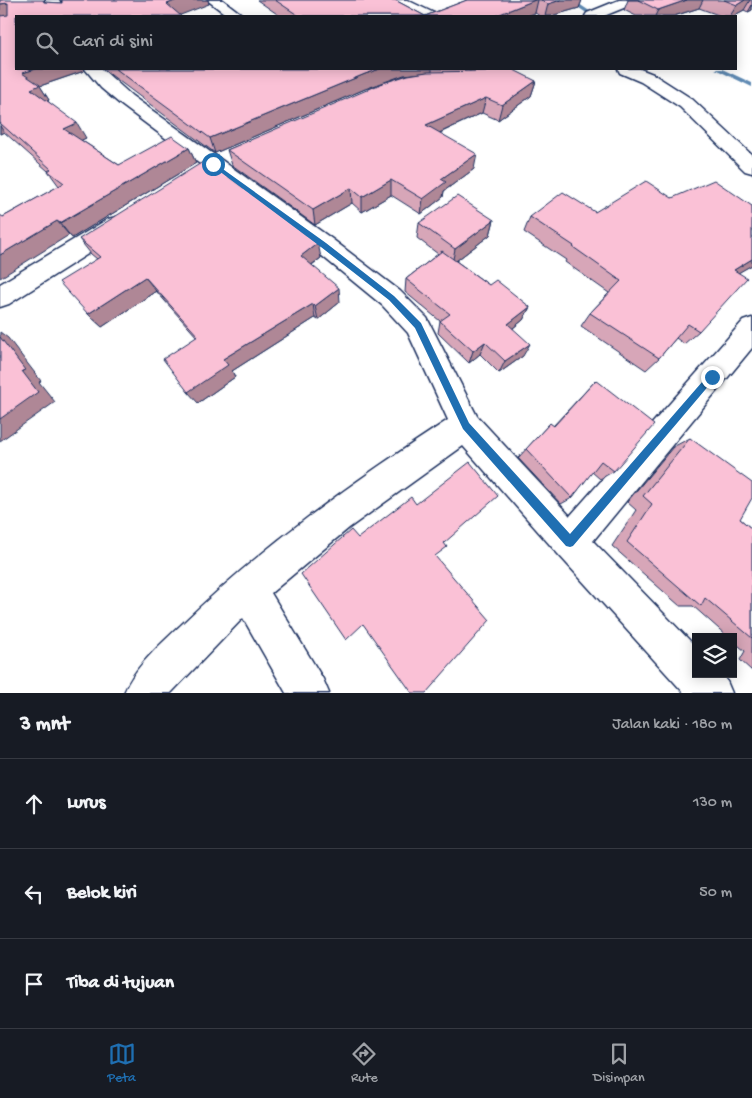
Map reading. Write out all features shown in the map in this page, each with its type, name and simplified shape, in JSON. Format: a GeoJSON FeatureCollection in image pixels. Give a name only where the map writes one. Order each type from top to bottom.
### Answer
{"type":"FeatureCollection","features":[{"type":"Feature","properties":{"kind":"street"},"geometry":{"type":"LineString","coordinates":[[52,0],[60,15]]}},
{"type":"Feature","properties":{"kind":"street"},"geometry":{"type":"LineString","coordinates":[[214,0],[236,15]]}},
{"type":"Feature","properties":{"kind":"street"},"geometry":{"type":"LineString","coordinates":[[396,0],[427,15]]}},
{"type":"Feature","properties":{"kind":"street"},"geometry":{"type":"LineString","coordinates":[[594,15],[631,0]]}},
{"type":"Feature","properties":{"kind":"street"},"geometry":{"type":"LineString","coordinates":[[94,70],[126,100],[324,245],[392,298],[418,326],[466,426],[570,542],[712,693]]}},
{"type":"Feature","properties":{"kind":"street"},"geometry":{"type":"LineString","coordinates":[[628,70],[670,91],[686,103],[752,166]]}},
{"type":"Feature","properties":{"kind":"street"},"geometry":{"type":"LineString","coordinates":[[0,297],[132,215]]}},
{"type":"Feature","properties":{"kind":"street"},"geometry":{"type":"LineString","coordinates":[[570,542],[752,330]]}},
{"type":"Feature","properties":{"kind":"street"},"geometry":{"type":"LineString","coordinates":[[144,693],[175,657],[247,589],[317,531],[392,475],[466,426]]}},
{"type":"Feature","properties":{"kind":"street"},"geometry":{"type":"LineString","coordinates":[[247,589],[309,693]]}},
{"type":"Feature","properties":{"kind":"building"},"geometry":{"type":"Polygon","coordinates":[[[0,0],[43,0],[44,2],[62,3],[62,0],[177,0],[167,4],[180,15],[15,15],[15,70],[32,70],[22,73],[40,85],[31,89],[77,123],[64,129],[119,165],[172,136],[189,148],[60,223],[57,221],[0,255],[0,215],[3,217],[64,183],[48,171],[51,169],[0,123],[0,16],[8,15],[8,3],[0,4],[0,0]]]}},
{"type":"Feature","properties":{"kind":"building"},"geometry":{"type":"Polygon","coordinates":[[[275,0],[395,0],[423,15],[298,15],[275,0]]]}},
{"type":"Feature","properties":{"kind":"building"},"geometry":{"type":"Polygon","coordinates":[[[467,0],[535,0],[498,15],[428,15],[467,0]]]}},
{"type":"Feature","properties":{"kind":"building"},"geometry":{"type":"Polygon","coordinates":[[[541,0],[561,0],[548,4],[541,0]]]}},
{"type":"Feature","properties":{"kind":"building"},"geometry":{"type":"Polygon","coordinates":[[[638,0],[687,0],[658,10],[638,0]]]}},
{"type":"Feature","properties":{"kind":"building"},"geometry":{"type":"Polygon","coordinates":[[[724,0],[745,0],[737,5],[724,0]]]}},
{"type":"Feature","properties":{"kind":"building"},"geometry":{"type":"Polygon","coordinates":[[[117,70],[377,70],[365,74],[210,138],[117,70]]]}},
{"type":"Feature","properties":{"kind":"building"},"geometry":{"type":"Polygon","coordinates":[[[514,70],[536,81],[502,105],[486,98],[426,125],[477,154],[441,179],[446,182],[423,199],[391,180],[362,197],[351,188],[313,210],[227,150],[383,83],[408,75],[427,72],[514,70]]]}},
{"type":"Feature","properties":{"kind":"building"},"geometry":{"type":"Polygon","coordinates":[[[206,160],[318,243],[301,256],[339,288],[315,306],[313,304],[223,359],[228,365],[188,392],[163,359],[198,336],[145,277],[88,314],[59,282],[100,257],[79,239],[206,160]]]}},
{"type":"Feature","properties":{"kind":"building"},"geometry":{"type":"Polygon","coordinates":[[[714,180],[752,206],[752,259],[734,270],[747,278],[699,331],[688,324],[659,358],[590,313],[621,281],[574,246],[530,217],[563,192],[595,212],[646,181],[672,198],[714,180]]]}},
{"type":"Feature","properties":{"kind":"building"},"geometry":{"type":"Polygon","coordinates":[[[457,196],[494,220],[455,249],[419,223],[457,196]]]}},
{"type":"Feature","properties":{"kind":"building"},"geometry":{"type":"Polygon","coordinates":[[[442,251],[489,285],[496,280],[530,307],[508,324],[530,344],[505,361],[485,342],[473,351],[440,321],[450,314],[406,279],[442,251]]]}},
{"type":"Feature","properties":{"kind":"building"},"geometry":{"type":"Polygon","coordinates":[[[0,337],[25,370],[22,371],[38,392],[0,419],[0,337]]]}},
{"type":"Feature","properties":{"kind":"building"},"geometry":{"type":"Polygon","coordinates":[[[596,380],[654,425],[614,471],[601,461],[572,498],[526,449],[550,423],[554,426],[596,380]]]}},
{"type":"Feature","properties":{"kind":"building"},"geometry":{"type":"Polygon","coordinates":[[[690,438],[752,483],[752,498],[740,519],[752,529],[752,638],[705,598],[701,606],[627,542],[652,504],[643,496],[690,438]]]}},
{"type":"Feature","properties":{"kind":"building"},"geometry":{"type":"Polygon","coordinates":[[[470,462],[498,496],[444,543],[447,547],[435,556],[490,620],[426,693],[412,693],[363,624],[346,640],[301,574],[351,530],[358,538],[411,497],[416,504],[470,462]]]}},
{"type":"Feature","properties":{"kind":"waterway"},"geometry":{"type":"LineString","coordinates":[[570,0],[592,15]]}},
{"type":"Feature","properties":{"kind":"waterway"},"geometry":{"type":"LineString","coordinates":[[720,70],[752,85]]}},
{"type":"Feature","properties":{"kind":"route"},"geometry":{"type":"LineString","coordinates":[[213,164],[324,245],[392,298],[418,326],[466,426],[570,542],[712,377]]}}]}
